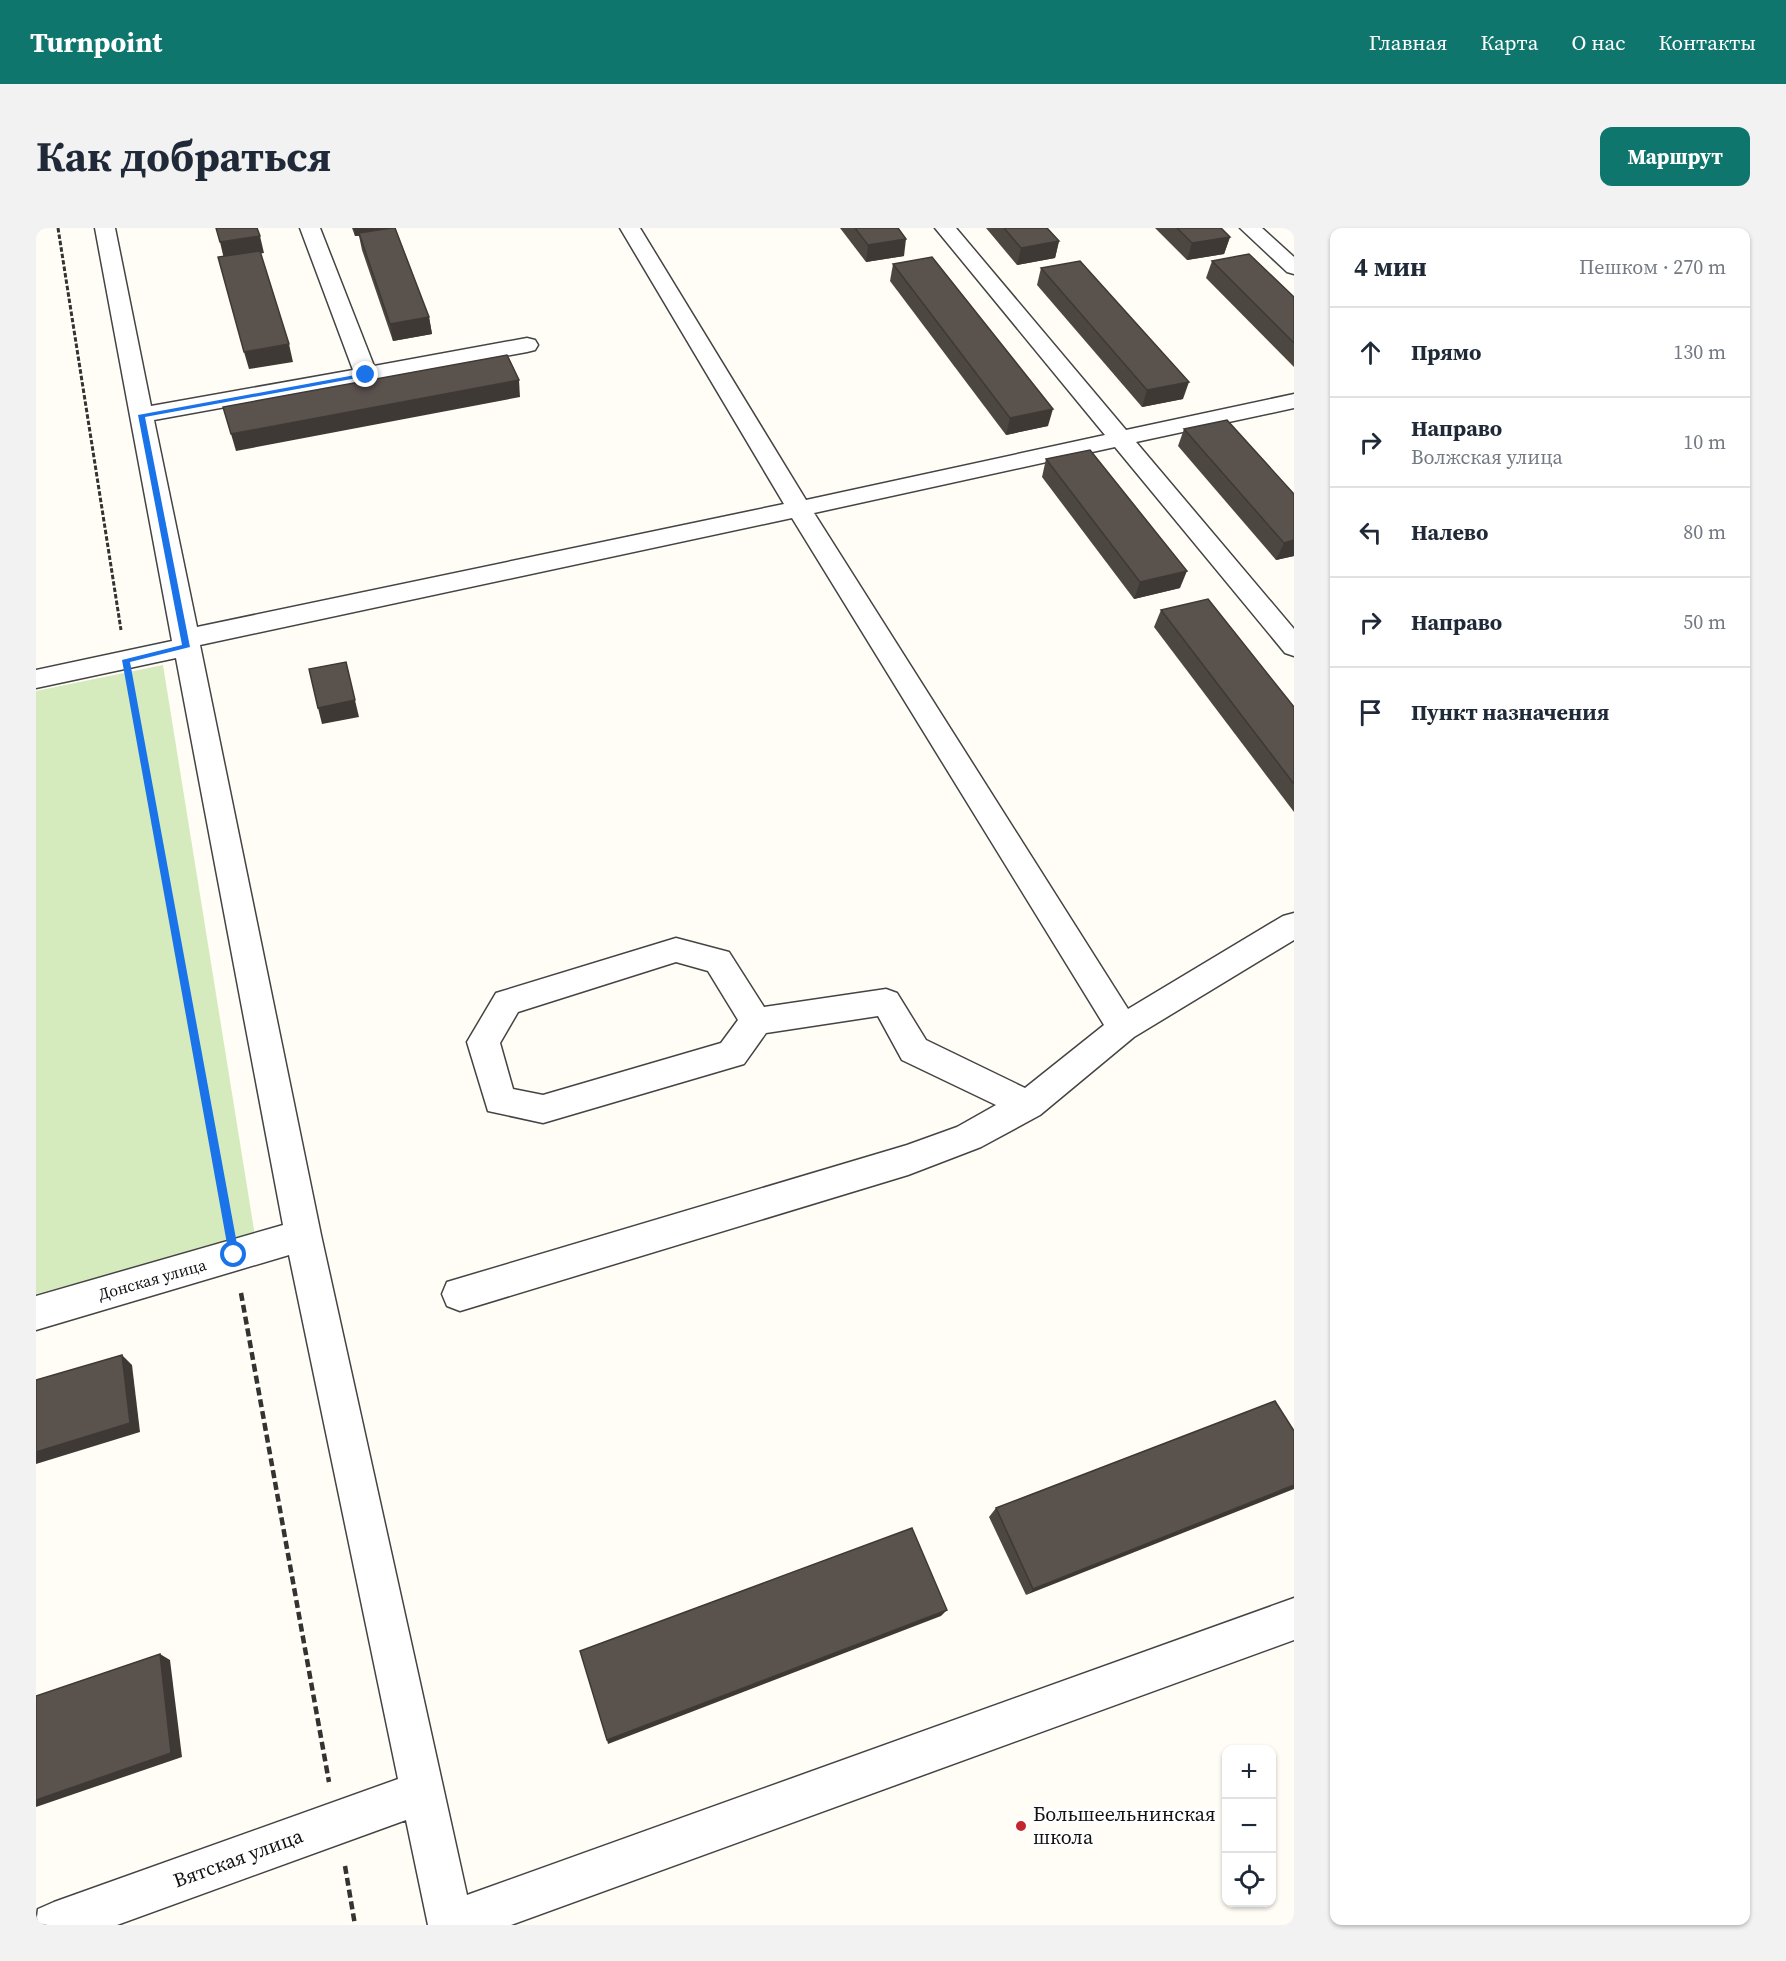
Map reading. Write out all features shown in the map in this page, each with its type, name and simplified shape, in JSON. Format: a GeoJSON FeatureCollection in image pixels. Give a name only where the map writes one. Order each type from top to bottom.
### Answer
{"type":"FeatureCollection","features":[{"type":"Feature","properties":{"kind":"street"},"geometry":{"type":"LineString","coordinates":[[105,228],[303,1235],[451,1924],[1294,1618]]}},
{"type":"Feature","properties":{"kind":"street"},"geometry":{"type":"LineString","coordinates":[[310,228],[366,375]]}},
{"type":"Feature","properties":{"kind":"street"},"geometry":{"type":"LineString","coordinates":[[630,228],[799,509],[1123,1028]]}},
{"type":"Feature","properties":{"kind":"street"},"geometry":{"type":"LineString","coordinates":[[945,228],[1294,647]]}},
{"type":"Feature","properties":{"kind":"street"},"geometry":{"type":"LineString","coordinates":[[1250,228],[1294,268]]}},
{"type":"Feature","properties":{"kind":"street"},"geometry":{"type":"LineString","coordinates":[[141,415],[527,345]]}},
{"type":"Feature","properties":{"kind":"street"},"geometry":{"type":"LineString","coordinates":[[36,679],[126,660],[185,643],[1294,401]]}},
{"type":"Feature","properties":{"kind":"street"},"geometry":{"type":"LineString","coordinates":[[460,1294],[908,1160],[969,1137],[1028,1105],[1123,1028],[1294,925]]}},
{"type":"Feature","properties":{"kind":"street"},"geometry":{"type":"LineString","coordinates":[[756,1021],[718,961],[676,950],[507,1002],[483,1042],[500,1101],[543,1109],[732,1053],[756,1021],[886,1002],[914,1050],[1028,1105]]}},
{"type":"Feature","properties":{"kind":"street","name":"Донская улица"},"geometry":{"type":"LineString","coordinates":[[36,1313],[303,1235]]}},
{"type":"Feature","properties":{"kind":"street","name":"Вятская улица"},"geometry":{"type":"LineString","coordinates":[[54,1925],[422,1792]]}},
{"type":"Feature","properties":{"kind":"path"},"geometry":{"type":"LineString","coordinates":[[58,228],[126,660],[355,1925]]}},
{"type":"Feature","properties":{"kind":"green space"},"geometry":{"type":"Polygon","coordinates":[[[163,665],[255,1236],[36,1294],[36,691],[163,665]]]}},
{"type":"Feature","properties":{"kind":"building"},"geometry":{"type":"Polygon","coordinates":[[[216,228],[257,228],[260,236],[220,242],[216,228]]]}},
{"type":"Feature","properties":{"kind":"building"},"geometry":{"type":"Polygon","coordinates":[[[395,228],[429,317],[390,324],[359,233],[395,228]]]}},
{"type":"Feature","properties":{"kind":"building"},"geometry":{"type":"Polygon","coordinates":[[[855,228],[898,228],[906,239],[868,245],[855,228]]]}},
{"type":"Feature","properties":{"kind":"building"},"geometry":{"type":"Polygon","coordinates":[[[1004,228],[1047,228],[1059,241],[1021,248],[1004,228]]]}},
{"type":"Feature","properties":{"kind":"building"},"geometry":{"type":"Polygon","coordinates":[[[1177,228],[1221,228],[1230,237],[1192,243],[1177,228]]]}},
{"type":"Feature","properties":{"kind":"building"},"geometry":{"type":"Polygon","coordinates":[[[260,251],[289,344],[244,352],[218,257],[260,251]]]}},
{"type":"Feature","properties":{"kind":"building"},"geometry":{"type":"Polygon","coordinates":[[[1249,254],[1294,297],[1294,343],[1212,261],[1249,254]]]}},
{"type":"Feature","properties":{"kind":"building"},"geometry":{"type":"Polygon","coordinates":[[[932,257],[1053,409],[1010,418],[893,264],[932,257]]]}},
{"type":"Feature","properties":{"kind":"building"},"geometry":{"type":"Polygon","coordinates":[[[1080,261],[1189,382],[1147,390],[1041,268],[1080,261]]]}},
{"type":"Feature","properties":{"kind":"building"},"geometry":{"type":"Polygon","coordinates":[[[507,355],[519,380],[231,434],[223,407],[507,355]]]}},
{"type":"Feature","properties":{"kind":"building"},"geometry":{"type":"Polygon","coordinates":[[[1227,420],[1294,494],[1294,540],[1284,543],[1184,429],[1227,420]]]}},
{"type":"Feature","properties":{"kind":"building"},"geometry":{"type":"Polygon","coordinates":[[[1090,450],[1187,571],[1140,582],[1046,459],[1090,450]]]}},
{"type":"Feature","properties":{"kind":"building"},"geometry":{"type":"Polygon","coordinates":[[[1208,599],[1294,707],[1294,784],[1161,610],[1208,599]]]}},
{"type":"Feature","properties":{"kind":"building"},"geometry":{"type":"Polygon","coordinates":[[[346,662],[355,700],[318,708],[309,669],[346,662]]]}},
{"type":"Feature","properties":{"kind":"building"},"geometry":{"type":"Polygon","coordinates":[[[122,1355],[130,1423],[36,1452],[36,1380],[122,1355]]]}},
{"type":"Feature","properties":{"kind":"building"},"geometry":{"type":"Polygon","coordinates":[[[1275,1401],[1294,1431],[1294,1485],[1033,1589],[996,1508],[1275,1401]]]}},
{"type":"Feature","properties":{"kind":"building"},"geometry":{"type":"Polygon","coordinates":[[[912,1528],[947,1610],[607,1740],[580,1651],[912,1528]]]}},
{"type":"Feature","properties":{"kind":"building"},"geometry":{"type":"Polygon","coordinates":[[[160,1654],[171,1753],[36,1800],[36,1696],[160,1654]]]}},
{"type":"Feature","properties":{"kind":"place","name":"Большеельнинская школа"},"geometry":{"type":"Point","coordinates":[1021,1826]}},
{"type":"Feature","properties":{"kind":"route"},"geometry":{"type":"LineString","coordinates":[[234,1255],[126,660],[186,647],[141,415],[366,375]]}}]}
